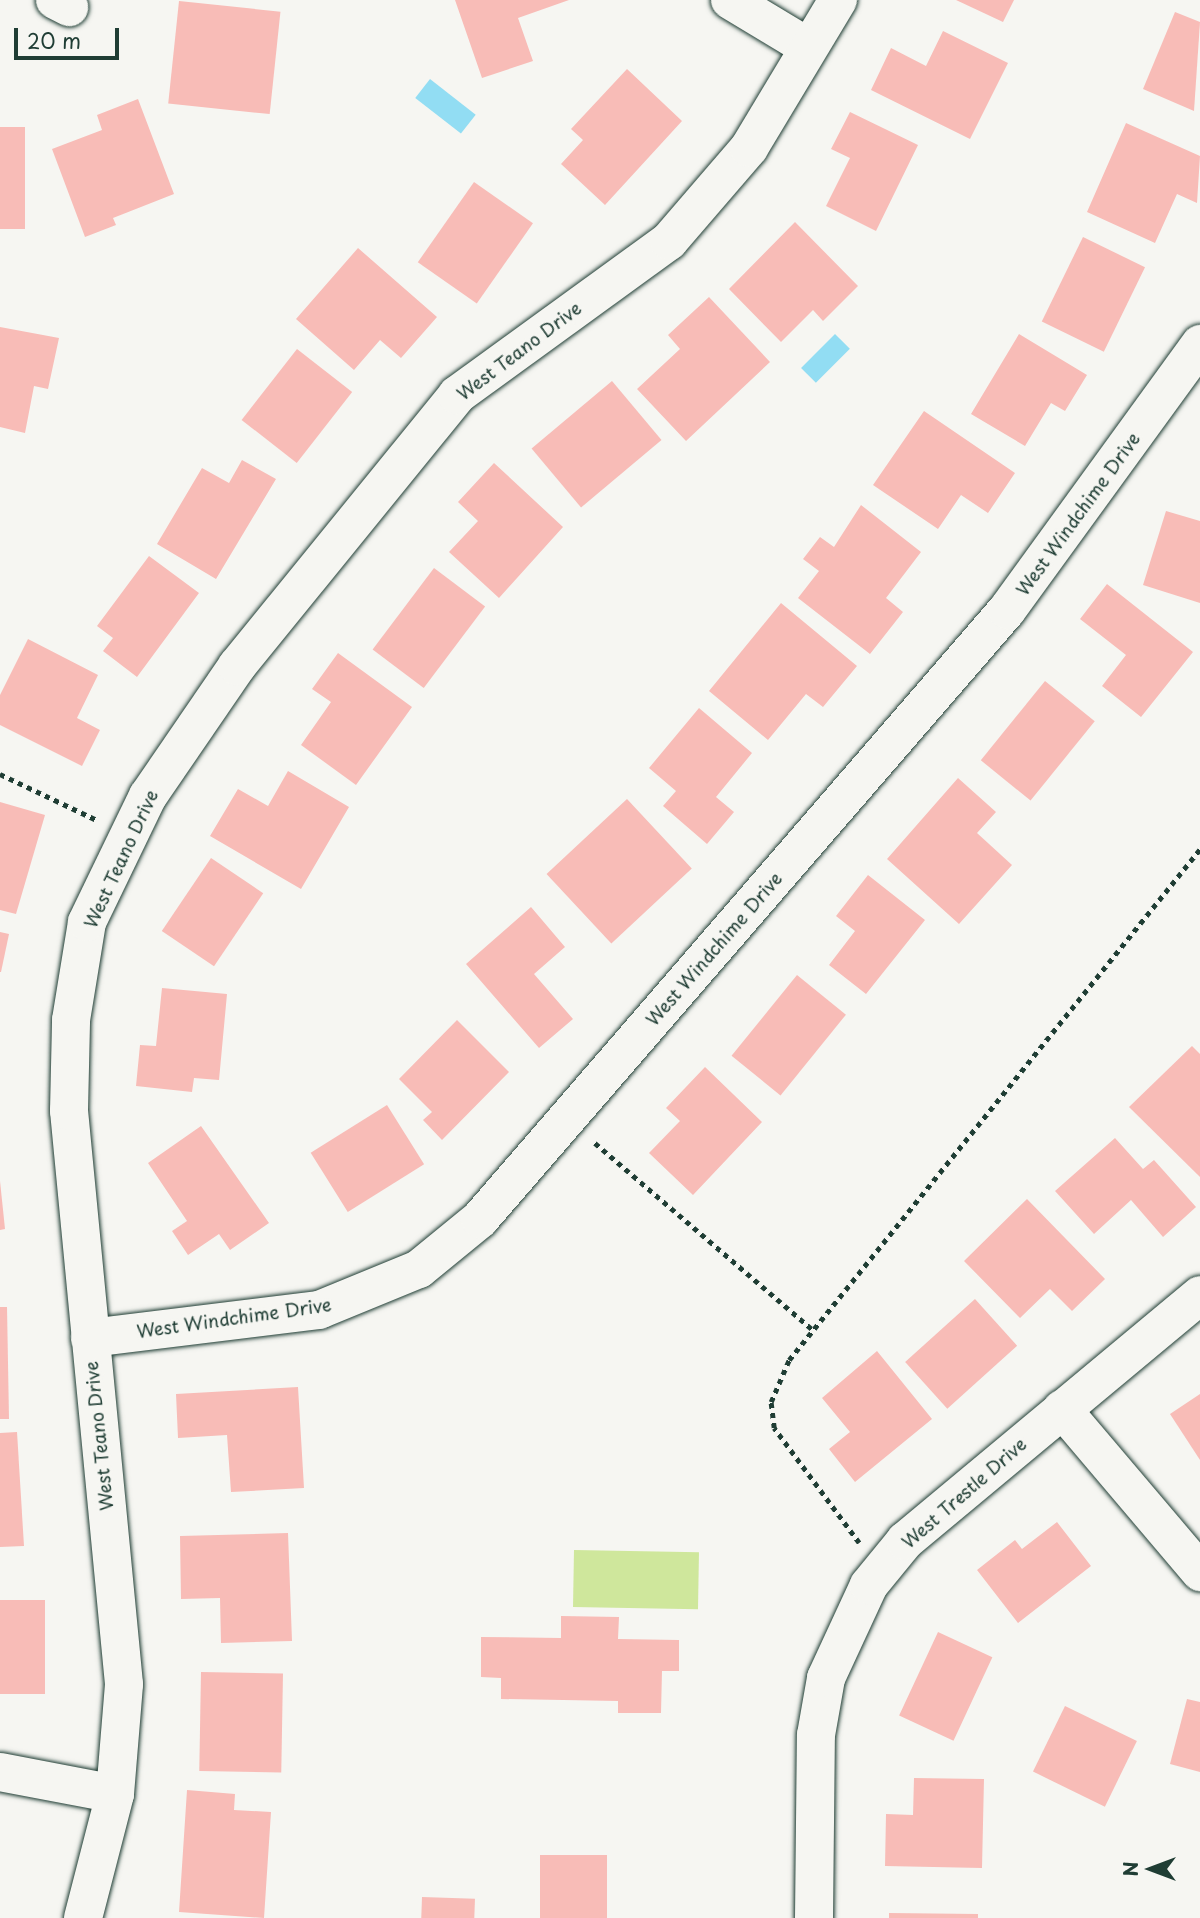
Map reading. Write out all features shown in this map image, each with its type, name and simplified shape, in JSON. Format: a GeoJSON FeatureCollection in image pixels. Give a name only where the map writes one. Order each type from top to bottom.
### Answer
{"type":"FeatureCollection","features":[{"type":"Feature","properties":{"kind":"street"},"geometry":{"type":"LineString","coordinates":[[730,0],[808,47]]}},
{"type":"Feature","properties":{"kind":"street","name":"West Teano Drive"},"geometry":{"type":"LineString","coordinates":[[83,1918],[115,1794],[124,1684],[69,1111],[71,1020],[87,922],[148,796],[237,666],[457,394],[669,241],[750,148],[838,0]]}},
{"type":"Feature","properties":{"kind":"street","name":"West Windchime Drive"},"geometry":{"type":"LineString","coordinates":[[90,1338],[319,1310],[377,1292],[419,1269],[480,1219],[1007,610],[1200,344]]}},
{"type":"Feature","properties":{"kind":"street","name":"West Trestle Drive"},"geometry":{"type":"LineString","coordinates":[[814,1918],[816,1735],[826,1678],[842,1634],[881,1570],[905,1541],[1200,1295]]}},
{"type":"Feature","properties":{"kind":"street"},"geometry":{"type":"LineString","coordinates":[[1062,1409],[1200,1573]]}},
{"type":"Feature","properties":{"kind":"street"},"geometry":{"type":"LineString","coordinates":[[0,1772],[115,1794]]}},
{"type":"Feature","properties":{"kind":"path"},"geometry":{"type":"LineString","coordinates":[[0,774],[99,821]]}},
{"type":"Feature","properties":{"kind":"path"},"geometry":{"type":"LineString","coordinates":[[881,1570],[774,1428],[771,1402],[812,1329],[1200,849]]}},
{"type":"Feature","properties":{"kind":"path"},"geometry":{"type":"LineString","coordinates":[[567,1119],[812,1329]]}},
{"type":"Feature","properties":{"kind":"green space"},"geometry":{"type":"Polygon","coordinates":[[[574,1550],[699,1552],[698,1609],[573,1607],[574,1550]]]}},
{"type":"Feature","properties":{"kind":"water"},"geometry":{"type":"Polygon","coordinates":[[[430,79],[476,115],[461,134],[415,98],[430,79]]]}},
{"type":"Feature","properties":{"kind":"water"},"geometry":{"type":"Polygon","coordinates":[[[835,334],[850,349],[816,383],[801,368],[835,334]]]}},
{"type":"Feature","properties":{"kind":"building"},"geometry":{"type":"Polygon","coordinates":[[[455,0],[569,0],[518,18],[533,61],[482,78],[455,0]]]}},
{"type":"Feature","properties":{"kind":"building"},"geometry":{"type":"Polygon","coordinates":[[[956,0],[1014,0],[1003,22],[956,0]]]}},
{"type":"Feature","properties":{"kind":"building"},"geometry":{"type":"Polygon","coordinates":[[[179,1],[280,12],[270,114],[168,103],[179,1]]]}},
{"type":"Feature","properties":{"kind":"building"},"geometry":{"type":"Polygon","coordinates":[[[1175,12],[1200,22],[1194,111],[1143,89],[1175,12]]]}},
{"type":"Feature","properties":{"kind":"building"},"geometry":{"type":"Polygon","coordinates":[[[943,31],[1008,63],[970,139],[871,90],[891,48],[926,66],[943,31]]]}},
{"type":"Feature","properties":{"kind":"building"},"geometry":{"type":"Polygon","coordinates":[[[627,69],[682,121],[605,205],[561,164],[583,140],[571,129],[627,69]]]}},
{"type":"Feature","properties":{"kind":"building"},"geometry":{"type":"Polygon","coordinates":[[[138,99],[174,194],[113,218],[116,225],[85,237],[52,149],[102,130],[97,115],[138,99]]]}},
{"type":"Feature","properties":{"kind":"building"},"geometry":{"type":"Polygon","coordinates":[[[850,112],[918,145],[876,231],[826,206],[850,158],[831,149],[850,112]]]}},
{"type":"Feature","properties":{"kind":"building"},"geometry":{"type":"Polygon","coordinates":[[[1126,123],[1200,156],[1197,203],[1177,194],[1155,243],[1087,212],[1126,123]]]}},
{"type":"Feature","properties":{"kind":"building"},"geometry":{"type":"Polygon","coordinates":[[[0,127],[25,127],[25,229],[0,229],[0,127]]]}},
{"type":"Feature","properties":{"kind":"building"},"geometry":{"type":"Polygon","coordinates":[[[474,182],[533,223],[477,304],[418,262],[474,182]]]}},
{"type":"Feature","properties":{"kind":"building"},"geometry":{"type":"Polygon","coordinates":[[[795,222],[858,286],[823,321],[813,310],[781,342],[729,289],[795,222]]]}},
{"type":"Feature","properties":{"kind":"building"},"geometry":{"type":"Polygon","coordinates":[[[1083,237],[1145,267],[1104,352],[1042,321],[1083,237]]]}},
{"type":"Feature","properties":{"kind":"building"},"geometry":{"type":"Polygon","coordinates":[[[358,248],[437,317],[401,358],[380,340],[354,370],[296,319],[358,248]]]}},
{"type":"Feature","properties":{"kind":"building"},"geometry":{"type":"Polygon","coordinates":[[[709,297],[770,362],[686,441],[637,389],[680,349],[668,335],[709,297]]]}},
{"type":"Feature","properties":{"kind":"building"},"geometry":{"type":"Polygon","coordinates":[[[0,327],[59,338],[48,389],[34,386],[25,433],[0,427],[0,327]]]}},
{"type":"Feature","properties":{"kind":"building"},"geometry":{"type":"Polygon","coordinates":[[[1019,334],[1087,375],[1065,411],[1051,403],[1025,446],[971,414],[1019,334]]]}},
{"type":"Feature","properties":{"kind":"building"},"geometry":{"type":"Polygon","coordinates":[[[297,349],[352,392],[297,463],[242,420],[297,349]]]}},
{"type":"Feature","properties":{"kind":"building"},"geometry":{"type":"Polygon","coordinates":[[[612,381],[661,440],[581,507],[532,448],[612,381]]]}},
{"type":"Feature","properties":{"kind":"building"},"geometry":{"type":"Polygon","coordinates":[[[924,411],[1015,473],[988,513],[961,495],[938,529],[873,485],[924,411]]]}},
{"type":"Feature","properties":{"kind":"building"},"geometry":{"type":"Polygon","coordinates":[[[242,460],[276,479],[216,579],[157,544],[202,468],[229,483],[242,460]]]}},
{"type":"Feature","properties":{"kind":"building"},"geometry":{"type":"Polygon","coordinates":[[[494,463],[563,527],[499,598],[449,552],[478,521],[458,502],[494,463]]]}},
{"type":"Feature","properties":{"kind":"building"},"geometry":{"type":"Polygon","coordinates":[[[861,505],[921,552],[886,598],[903,612],[870,654],[798,598],[819,571],[803,559],[820,537],[834,547],[861,505]]]}},
{"type":"Feature","properties":{"kind":"building"},"geometry":{"type":"Polygon","coordinates":[[[1166,511],[1200,521],[1200,603],[1143,585],[1166,511]]]}},
{"type":"Feature","properties":{"kind":"building"},"geometry":{"type":"Polygon","coordinates":[[[149,556],[199,593],[137,677],[103,651],[113,638],[97,626],[149,556]]]}},
{"type":"Feature","properties":{"kind":"building"},"geometry":{"type":"Polygon","coordinates":[[[434,568],[485,607],[424,688],[373,649],[434,568]]]}},
{"type":"Feature","properties":{"kind":"building"},"geometry":{"type":"Polygon","coordinates":[[[1107,584],[1193,652],[1141,717],[1102,686],[1126,655],[1080,619],[1107,584]]]}},
{"type":"Feature","properties":{"kind":"building"},"geometry":{"type":"Polygon","coordinates":[[[781,603],[857,666],[823,707],[806,694],[768,740],[709,691],[781,603]]]}},
{"type":"Feature","properties":{"kind":"building"},"geometry":{"type":"Polygon","coordinates":[[[28,639],[98,675],[77,718],[100,730],[82,766],[0,725],[0,695],[28,639]]]}},
{"type":"Feature","properties":{"kind":"building"},"geometry":{"type":"Polygon","coordinates":[[[338,653],[412,707],[356,785],[301,745],[331,702],[312,689],[338,653]]]}},
{"type":"Feature","properties":{"kind":"building"},"geometry":{"type":"Polygon","coordinates":[[[1045,681],[1095,721],[1031,801],[981,760],[1045,681]]]}},
{"type":"Feature","properties":{"kind":"building"},"geometry":{"type":"Polygon","coordinates":[[[699,708],[752,753],[716,797],[734,812],[707,844],[663,806],[676,791],[649,768],[699,708]]]}},
{"type":"Feature","properties":{"kind":"building"},"geometry":{"type":"Polygon","coordinates":[[[288,771],[349,807],[301,889],[210,836],[238,789],[268,806],[288,771]]]}},
{"type":"Feature","properties":{"kind":"building"},"geometry":{"type":"Polygon","coordinates":[[[958,778],[996,812],[977,833],[1012,865],[959,924],[887,859],[958,778]]]}},
{"type":"Feature","properties":{"kind":"building"},"geometry":{"type":"Polygon","coordinates":[[[627,799],[692,868],[611,943],[547,874],[627,799]]]}},
{"type":"Feature","properties":{"kind":"building"},"geometry":{"type":"Polygon","coordinates":[[[0,802],[45,815],[16,914],[0,910],[0,802]]]}},
{"type":"Feature","properties":{"kind":"building"},"geometry":{"type":"Polygon","coordinates":[[[211,858],[263,893],[214,966],[162,931],[211,858]]]}},
{"type":"Feature","properties":{"kind":"building"},"geometry":{"type":"Polygon","coordinates":[[[868,875],[925,920],[866,994],[829,965],[855,931],[836,916],[868,875]]]}},
{"type":"Feature","properties":{"kind":"building"},"geometry":{"type":"Polygon","coordinates":[[[531,907],[565,947],[534,974],[573,1019],[539,1048],[466,964],[531,907]]]}},
{"type":"Feature","properties":{"kind":"building"},"geometry":{"type":"Polygon","coordinates":[[[0,932],[9,934],[1,972],[0,972],[0,932]]]}},
{"type":"Feature","properties":{"kind":"building"},"geometry":{"type":"Polygon","coordinates":[[[797,975],[846,1015],[781,1095],[732,1056],[797,975]]]}},
{"type":"Feature","properties":{"kind":"building"},"geometry":{"type":"Polygon","coordinates":[[[162,988],[227,994],[219,1080],[194,1078],[192,1092],[136,1086],[140,1045],[156,1046],[162,988]]]}},
{"type":"Feature","properties":{"kind":"building"},"geometry":{"type":"Polygon","coordinates":[[[457,1020],[509,1072],[442,1140],[423,1120],[432,1112],[399,1079],[457,1020]]]}},
{"type":"Feature","properties":{"kind":"building"},"geometry":{"type":"Polygon","coordinates":[[[1192,1046],[1200,1054],[1200,1177],[1129,1107],[1192,1046]]]}},
{"type":"Feature","properties":{"kind":"building"},"geometry":{"type":"Polygon","coordinates":[[[705,1067],[762,1122],[693,1195],[649,1153],[680,1121],[666,1108],[705,1067]]]}},
{"type":"Feature","properties":{"kind":"building"},"geometry":{"type":"Polygon","coordinates":[[[387,1105],[424,1164],[348,1212],[311,1153],[387,1105]]]}},
{"type":"Feature","properties":{"kind":"building"},"geometry":{"type":"Polygon","coordinates":[[[201,1126],[269,1223],[230,1250],[219,1234],[188,1255],[172,1231],[187,1221],[148,1163],[201,1126]]]}},
{"type":"Feature","properties":{"kind":"building"},"geometry":{"type":"Polygon","coordinates":[[[1115,1138],[1143,1169],[1154,1160],[1196,1207],[1163,1237],[1131,1200],[1094,1234],[1055,1191],[1115,1138]]]}},
{"type":"Feature","properties":{"kind":"building"},"geometry":{"type":"Polygon","coordinates":[[[0,1181],[5,1229],[0,1230],[0,1181]]]}},
{"type":"Feature","properties":{"kind":"building"},"geometry":{"type":"Polygon","coordinates":[[[1027,1199],[1105,1279],[1072,1311],[1050,1289],[1020,1318],[964,1261],[1027,1199]]]}},
{"type":"Feature","properties":{"kind":"building"},"geometry":{"type":"Polygon","coordinates":[[[975,1299],[1017,1346],[947,1409],[905,1362],[975,1299]]]}},
{"type":"Feature","properties":{"kind":"building"},"geometry":{"type":"Polygon","coordinates":[[[0,1307],[7,1307],[9,1419],[0,1419],[0,1307]]]}},
{"type":"Feature","properties":{"kind":"building"},"geometry":{"type":"Polygon","coordinates":[[[877,1351],[932,1419],[855,1482],[829,1449],[850,1432],[822,1398],[877,1351]]]}},
{"type":"Feature","properties":{"kind":"building"},"geometry":{"type":"Polygon","coordinates":[[[298,1387],[304,1488],[231,1492],[227,1435],[178,1438],[176,1394],[298,1387]]]}},
{"type":"Feature","properties":{"kind":"building"},"geometry":{"type":"Polygon","coordinates":[[[1200,1394],[1200,1460],[1170,1414],[1200,1394]]]}},
{"type":"Feature","properties":{"kind":"building"},"geometry":{"type":"Polygon","coordinates":[[[17,1432],[24,1546],[0,1547],[0,1433],[17,1432]]]}},
{"type":"Feature","properties":{"kind":"building"},"geometry":{"type":"Polygon","coordinates":[[[1057,1522],[1091,1566],[1018,1623],[977,1570],[1015,1540],[1022,1549],[1057,1522]]]}},
{"type":"Feature","properties":{"kind":"building"},"geometry":{"type":"Polygon","coordinates":[[[288,1533],[292,1641],[221,1643],[220,1598],[181,1599],[180,1536],[288,1533]]]}},
{"type":"Feature","properties":{"kind":"building"},"geometry":{"type":"Polygon","coordinates":[[[0,1600],[45,1600],[45,1694],[0,1694],[0,1600]]]}},
{"type":"Feature","properties":{"kind":"building"},"geometry":{"type":"Polygon","coordinates":[[[561,1616],[619,1617],[618,1639],[679,1640],[679,1671],[662,1671],[661,1713],[618,1713],[618,1701],[501,1699],[501,1678],[481,1677],[481,1637],[561,1638],[561,1616]]]}},
{"type":"Feature","properties":{"kind":"building"},"geometry":{"type":"Polygon","coordinates":[[[938,1632],[992,1657],[953,1741],[899,1715],[938,1632]]]}},
{"type":"Feature","properties":{"kind":"building"},"geometry":{"type":"Polygon","coordinates":[[[201,1672],[283,1673],[281,1772],[199,1771],[201,1672]]]}},
{"type":"Feature","properties":{"kind":"building"},"geometry":{"type":"Polygon","coordinates":[[[1187,1699],[1200,1702],[1200,1772],[1170,1764],[1187,1699]]]}},
{"type":"Feature","properties":{"kind":"building"},"geometry":{"type":"Polygon","coordinates":[[[1065,1706],[1137,1741],[1105,1807],[1033,1772],[1065,1706]]]}},
{"type":"Feature","properties":{"kind":"building"},"geometry":{"type":"Polygon","coordinates":[[[914,1778],[984,1779],[982,1868],[885,1866],[886,1814],[913,1815],[914,1778]]]}},
{"type":"Feature","properties":{"kind":"building"},"geometry":{"type":"Polygon","coordinates":[[[187,1790],[235,1794],[234,1810],[271,1812],[264,1918],[179,1912],[187,1790]]]}},
{"type":"Feature","properties":{"kind":"building"},"geometry":{"type":"Polygon","coordinates":[[[540,1855],[607,1855],[607,1918],[540,1918],[540,1855]]]}},
{"type":"Feature","properties":{"kind":"building"},"geometry":{"type":"Polygon","coordinates":[[[422,1897],[475,1899],[474,1918],[421,1918],[422,1897]]]}},
{"type":"Feature","properties":{"kind":"building"},"geometry":{"type":"Polygon","coordinates":[[[889,1913],[978,1914],[978,1918],[889,1918],[889,1913]]]}}]}
